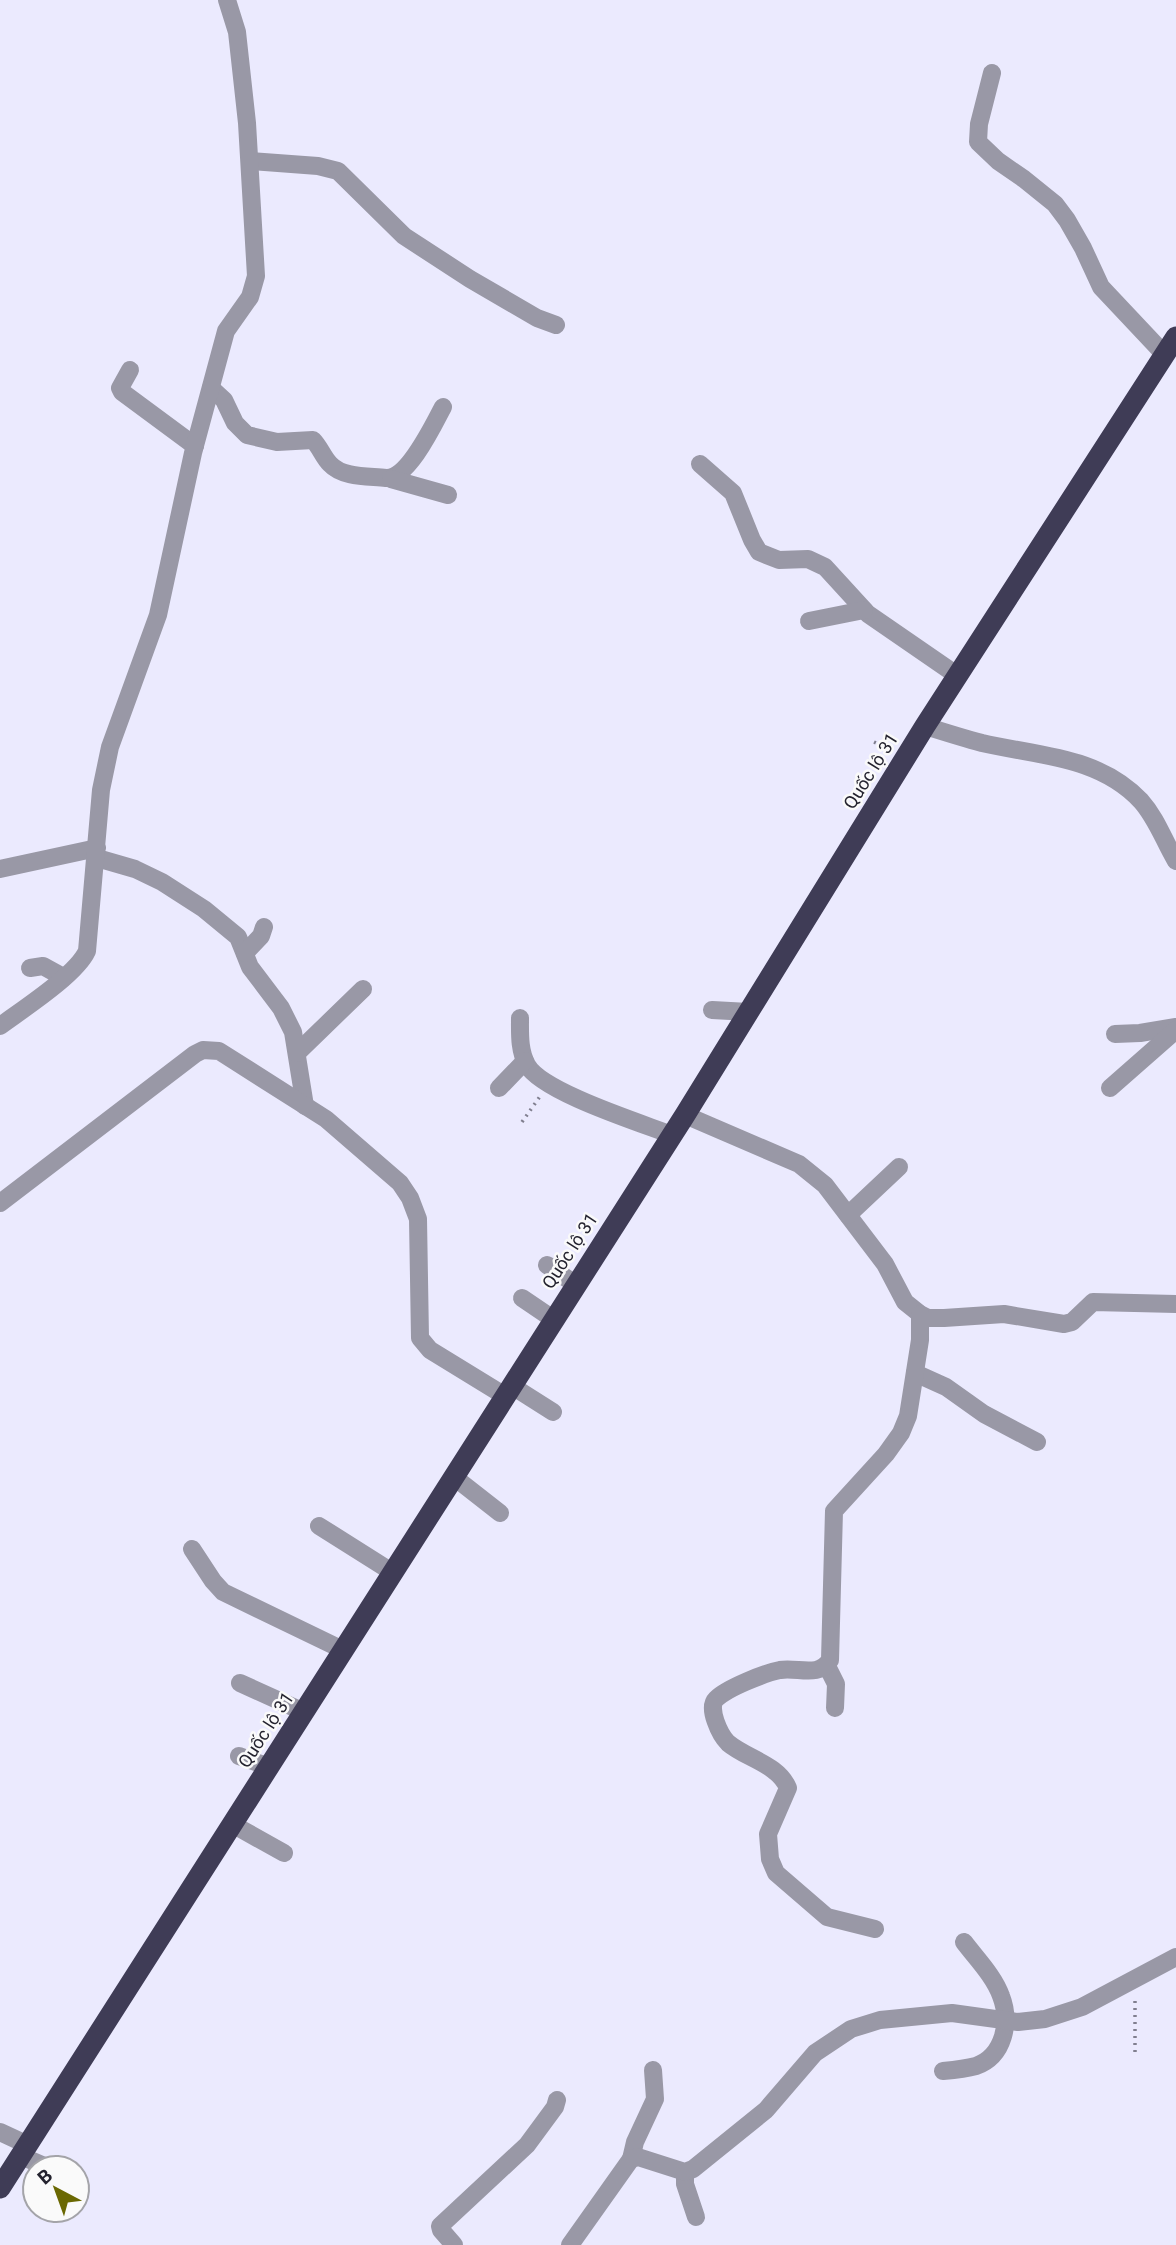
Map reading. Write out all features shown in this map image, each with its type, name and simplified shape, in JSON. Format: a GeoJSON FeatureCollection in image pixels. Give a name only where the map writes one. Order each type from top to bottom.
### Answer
{"type":"FeatureCollection","features":[{"type":"Feature","properties":{"kind":"highway","name":"Quốc lộ 31"},"geometry":{"type":"LineString","coordinates":[[0,2188],[685,1115],[926,726],[1169,343]]}},
{"type":"Feature","properties":{"kind":"street"},"geometry":{"type":"LineString","coordinates":[[0,1026],[63,977],[84,958],[87,951],[101,790],[107,757],[158,615],[195,446],[226,331],[247,303],[256,276],[250,161],[237,32],[228,0]]}},
{"type":"Feature","properties":{"kind":"street"},"geometry":{"type":"LineString","coordinates":[[992,73],[979,124],[978,142],[998,161],[1055,204],[1083,248],[1101,287],[1169,343]]}},
{"type":"Feature","properties":{"kind":"street"},"geometry":{"type":"LineString","coordinates":[[250,161],[318,166],[338,171],[404,236],[470,279],[537,318],[556,325]]}},
{"type":"Feature","properties":{"kind":"street"},"geometry":{"type":"LineString","coordinates":[[131,370],[122,382],[122,392],[195,446]]}},
{"type":"Feature","properties":{"kind":"street"},"geometry":{"type":"LineString","coordinates":[[211,388],[224,400],[235,423],[247,435],[277,443],[313,440],[328,462],[342,472],[391,479],[448,495]]}},
{"type":"Feature","properties":{"kind":"street"},"geometry":{"type":"LineString","coordinates":[[391,479],[424,444],[443,407]]}},
{"type":"Feature","properties":{"kind":"street"},"geometry":{"type":"LineString","coordinates":[[700,464],[733,493],[759,552],[779,561],[808,559],[825,566],[864,610],[958,676]]}},
{"type":"Feature","properties":{"kind":"street"},"geometry":{"type":"LineString","coordinates":[[808,621],[864,610]]}},
{"type":"Feature","properties":{"kind":"street"},"geometry":{"type":"LineString","coordinates":[[926,726],[982,743],[1066,759],[1103,772],[1121,783],[1152,815],[1176,861]]}},
{"type":"Feature","properties":{"kind":"street"},"geometry":{"type":"LineString","coordinates":[[0,869],[97,853],[162,882],[204,909],[238,937],[254,974],[289,1021],[297,1053],[304,1106]]}},
{"type":"Feature","properties":{"kind":"street"},"geometry":{"type":"LineString","coordinates":[[245,953],[261,936],[264,927]]}},
{"type":"Feature","properties":{"kind":"street"},"geometry":{"type":"LineString","coordinates":[[30,968],[43,966],[63,977]]}},
{"type":"Feature","properties":{"kind":"street"},"geometry":{"type":"LineString","coordinates":[[297,1053],[363,989]]}},
{"type":"Feature","properties":{"kind":"street"},"geometry":{"type":"LineString","coordinates":[[712,1010],[748,1012]]}},
{"type":"Feature","properties":{"kind":"street"},"geometry":{"type":"LineString","coordinates":[[520,1018],[519,1043],[528,1067],[549,1084],[672,1135]]}},
{"type":"Feature","properties":{"kind":"street"},"geometry":{"type":"LineString","coordinates":[[1115,1034],[1176,1028]]}},
{"type":"Feature","properties":{"kind":"street"},"geometry":{"type":"LineString","coordinates":[[1110,1088],[1176,1028]]}},
{"type":"Feature","properties":{"kind":"street"},"geometry":{"type":"LineString","coordinates":[[0,1203],[195,1054],[203,1050],[219,1051],[326,1119],[386,1169],[410,1198],[418,1219],[420,1329],[425,1345],[553,1412]]}},
{"type":"Feature","properties":{"kind":"street"},"geometry":{"type":"LineString","coordinates":[[499,1088],[525,1060]]}},
{"type":"Feature","properties":{"kind":"street"},"geometry":{"type":"LineString","coordinates":[[685,1115],[799,1164],[825,1185],[885,1264],[905,1302],[928,1318],[1004,1314],[1064,1324],[1072,1322],[1093,1302],[1176,1304]]}},
{"type":"Feature","properties":{"kind":"street"},"geometry":{"type":"LineString","coordinates":[[848,1215],[898,1167]]}},
{"type":"Feature","properties":{"kind":"street"},"geometry":{"type":"LineString","coordinates":[[547,1265],[575,1284]]}},
{"type":"Feature","properties":{"kind":"street"},"geometry":{"type":"LineString","coordinates":[[522,1298],[553,1319]]}},
{"type":"Feature","properties":{"kind":"street"},"geometry":{"type":"LineString","coordinates":[[835,1708],[836,1684],[827,1666],[831,1654],[834,1511],[886,1454],[901,1433],[908,1416],[920,1340],[919,1314]]}},
{"type":"Feature","properties":{"kind":"street"},"geometry":{"type":"LineString","coordinates":[[915,1373],[946,1387],[984,1413],[1037,1442]]}},
{"type":"Feature","properties":{"kind":"street"},"geometry":{"type":"LineString","coordinates":[[454,1477],[500,1513]]}},
{"type":"Feature","properties":{"kind":"street"},"geometry":{"type":"LineString","coordinates":[[320,1526],[392,1572]]}},
{"type":"Feature","properties":{"kind":"street"},"geometry":{"type":"LineString","coordinates":[[192,1549],[223,1592],[343,1650]]}},
{"type":"Feature","properties":{"kind":"street"},"geometry":{"type":"LineString","coordinates":[[827,1666],[811,1671],[790,1669],[764,1675],[714,1700],[712,1712],[729,1743],[781,1775],[788,1788],[768,1834],[770,1859],[776,1873],[827,1917],[875,1929]]}},
{"type":"Feature","properties":{"kind":"street"},"geometry":{"type":"LineString","coordinates":[[240,1683],[303,1713]]}},
{"type":"Feature","properties":{"kind":"street"},"geometry":{"type":"LineString","coordinates":[[239,1756],[269,1767]]}},
{"type":"Feature","properties":{"kind":"street"},"geometry":{"type":"LineString","coordinates":[[232,1824],[284,1853]]}},
{"type":"Feature","properties":{"kind":"street"},"geometry":{"type":"LineString","coordinates":[[943,2071],[975,2066],[985,2061],[1001,2044],[1006,2019],[1001,1996],[992,1979],[964,1942]]}},
{"type":"Feature","properties":{"kind":"street"},"geometry":{"type":"LineString","coordinates":[[570,2245],[626,2162],[638,2157],[685,2172],[693,2169],[761,2114],[815,2053],[851,2029],[880,2020],[951,2013],[1031,2021],[1061,2015],[1176,1957]]}},
{"type":"Feature","properties":{"kind":"street"},"geometry":{"type":"LineString","coordinates":[[631,2159],[635,2142],[655,2099],[653,2070]]}},
{"type":"Feature","properties":{"kind":"street"},"geometry":{"type":"LineString","coordinates":[[454,2245],[440,2226],[527,2145],[555,2107],[557,2100]]}},
{"type":"Feature","properties":{"kind":"street"},"geometry":{"type":"LineString","coordinates":[[0,2132],[30,2154]]}},
{"type":"Feature","properties":{"kind":"street"},"geometry":{"type":"LineString","coordinates":[[685,2172],[685,2185],[696,2217]]}},
{"type":"Feature","properties":{"kind":"path"},"geometry":{"type":"LineString","coordinates":[[522,1122],[549,1084]]}},
{"type":"Feature","properties":{"kind":"path"},"geometry":{"type":"LineString","coordinates":[[1135,1979],[1135,2052]]}}]}
